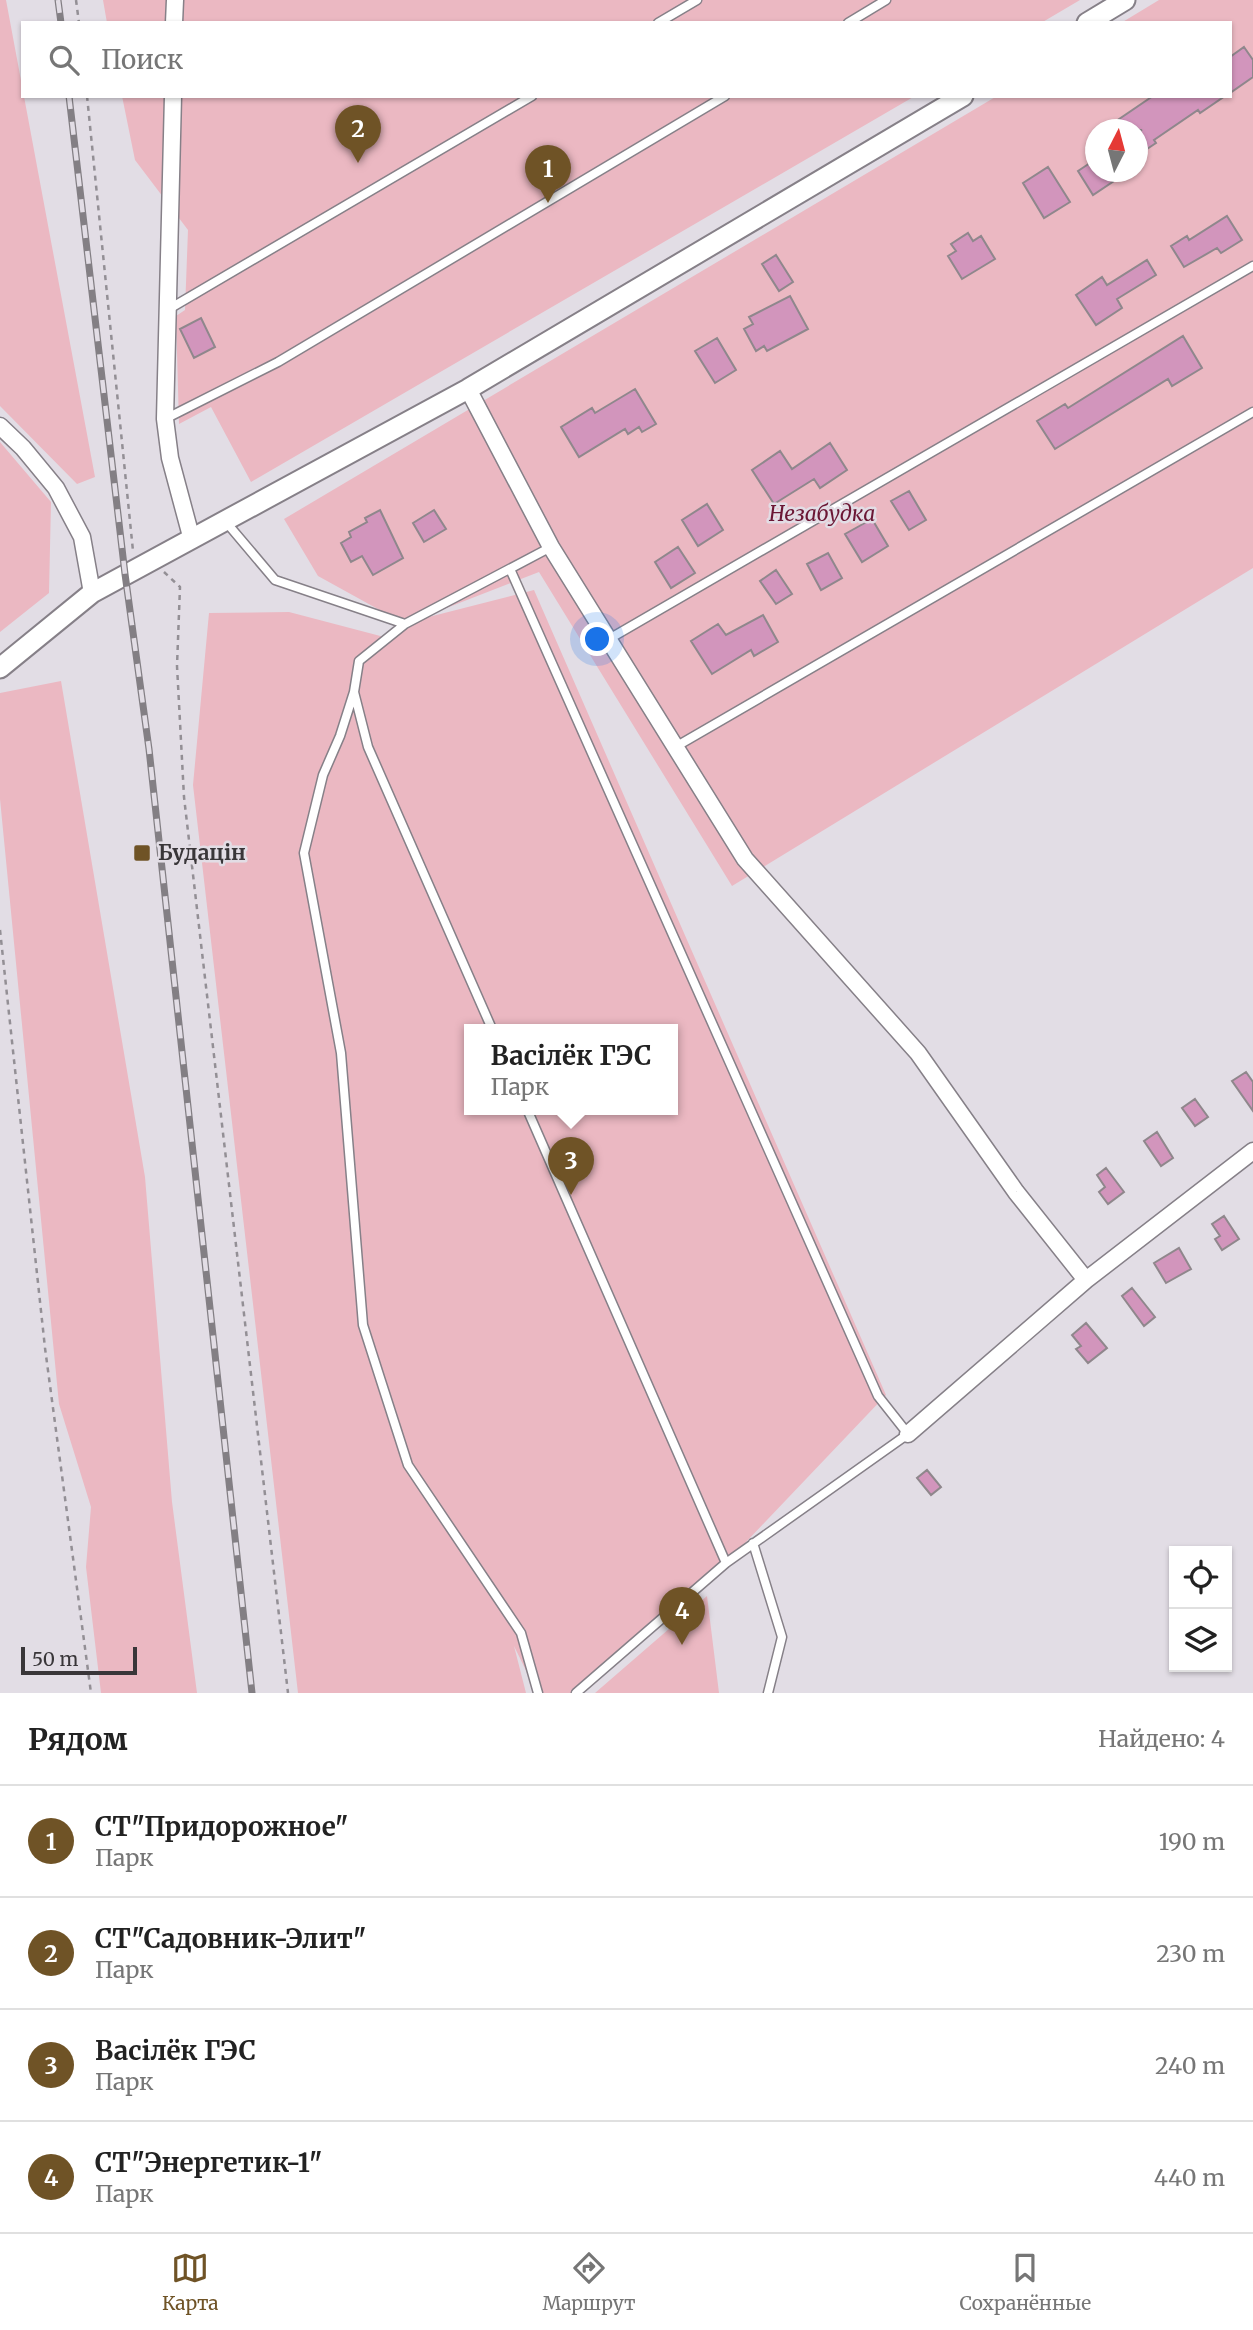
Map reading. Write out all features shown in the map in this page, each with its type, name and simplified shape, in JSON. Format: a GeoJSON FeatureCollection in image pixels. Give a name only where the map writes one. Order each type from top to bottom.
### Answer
{"type":"FeatureCollection","features":[{"type":"Feature","properties":{"kind":"street"},"geometry":{"type":"LineString","coordinates":[[174,21],[175,0]]}},
{"type":"Feature","properties":{"kind":"street"},"geometry":{"type":"LineString","coordinates":[[1090,21],[1125,0]]}},
{"type":"Feature","properties":{"kind":"street"},"geometry":{"type":"LineString","coordinates":[[173,98],[165,419],[170,458],[192,540]]}},
{"type":"Feature","properties":{"kind":"street"},"geometry":{"type":"LineString","coordinates":[[0,668],[92,593],[468,389],[960,98]]}},
{"type":"Feature","properties":{"kind":"street"},"geometry":{"type":"LineString","coordinates":[[468,389],[551,547],[745,859],[918,1053],[1016,1192],[1086,1280]]}},
{"type":"Feature","properties":{"kind":"street"},"geometry":{"type":"LineString","coordinates":[[0,426],[57,488],[82,537],[92,593]]}},
{"type":"Feature","properties":{"kind":"street"},"geometry":{"type":"LineString","coordinates":[[908,1434],[1086,1280],[1253,1151]]}},
{"type":"Feature","properties":{"kind":"lane"},"geometry":{"type":"LineString","coordinates":[[661,21],[697,0]]}},
{"type":"Feature","properties":{"kind":"lane"},"geometry":{"type":"LineString","coordinates":[[851,21],[886,0]]}},
{"type":"Feature","properties":{"kind":"lane"},"geometry":{"type":"LineString","coordinates":[[169,309],[529,98]]}},
{"type":"Feature","properties":{"kind":"lane"},"geometry":{"type":"LineString","coordinates":[[165,419],[278,362],[722,98]]}},
{"type":"Feature","properties":{"kind":"lane"},"geometry":{"type":"LineString","coordinates":[[609,639],[1253,266]]}},
{"type":"Feature","properties":{"kind":"lane"},"geometry":{"type":"LineString","coordinates":[[677,746],[1253,412]]}},
{"type":"Feature","properties":{"kind":"lane"},"geometry":{"type":"LineString","coordinates":[[226,522],[275,580],[405,624]]}},
{"type":"Feature","properties":{"kind":"lane"},"geometry":{"type":"LineString","coordinates":[[538,1693],[521,1633],[408,1465],[363,1325],[341,1053],[304,853],[323,775],[340,736],[354,692],[359,661],[405,624],[551,547]]}},
{"type":"Feature","properties":{"kind":"lane"},"geometry":{"type":"LineString","coordinates":[[510,569],[878,1396],[908,1434],[726,1563],[576,1693]]}},
{"type":"Feature","properties":{"kind":"lane"},"geometry":{"type":"LineString","coordinates":[[354,692],[368,747],[490,1024]]}},
{"type":"Feature","properties":{"kind":"lane"},"geometry":{"type":"LineString","coordinates":[[530,1115],[726,1563]]}},
{"type":"Feature","properties":{"kind":"lane"},"geometry":{"type":"LineString","coordinates":[[753,1543],[782,1637],[768,1693]]}},
{"type":"Feature","properties":{"kind":"path"},"geometry":{"type":"LineString","coordinates":[[76,0],[79,21]]}},
{"type":"Feature","properties":{"kind":"path"},"geometry":{"type":"LineString","coordinates":[[87,98],[124,453],[130,540],[133,551],[152,561],[180,587],[177,666],[184,797],[288,1693]]}},
{"type":"Feature","properties":{"kind":"path"},"geometry":{"type":"LineString","coordinates":[[0,930],[45,1348],[91,1693]]}},
{"type":"Feature","properties":{"kind":"green space"},"geometry":{"type":"Polygon","coordinates":[[[0,0],[6,0],[21,80],[21,98],[24,98],[95,477],[77,484],[0,406],[0,0]]]}},
{"type":"Feature","properties":{"kind":"green space"},"geometry":{"type":"Polygon","coordinates":[[[103,0],[1080,0],[1044,21],[107,21],[103,0]]]}},
{"type":"Feature","properties":{"kind":"green space","name":"Незабудка"},"geometry":{"type":"Polygon","coordinates":[[[1159,0],[1253,0],[1253,568],[732,886],[539,572],[413,621],[534,590],[886,1395],[726,1563],[576,1693],[537,1693],[514,1646],[526,1693],[298,1693],[193,785],[209,613],[289,612],[388,638],[405,624],[318,576],[284,519],[994,98],[1232,98],[1232,21],[1124,21],[1159,0]]]}},
{"type":"Feature","properties":{"kind":"green space"},"geometry":{"type":"Polygon","coordinates":[[[122,98],[912,98],[251,482],[211,407],[179,424],[176,316],[185,310],[188,230],[135,160],[122,98]]]}},
{"type":"Feature","properties":{"kind":"green space"},"geometry":{"type":"Polygon","coordinates":[[[0,442],[51,502],[49,593],[0,632],[0,442]]]}},
{"type":"Feature","properties":{"kind":"green space"},"geometry":{"type":"Polygon","coordinates":[[[61,681],[145,1177],[172,1502],[197,1693],[101,1693],[86,1567],[91,1507],[59,1404],[0,799],[0,693],[61,681]]]}},
{"type":"Feature","properties":{"kind":"green space"},"geometry":{"type":"Polygon","coordinates":[[[707,1596],[719,1693],[595,1693],[707,1596]]]}},
{"type":"Feature","properties":{"kind":"building"},"geometry":{"type":"Polygon","coordinates":[[[1244,47],[1253,60],[1253,77],[1232,92],[1232,56],[1244,47]]]}},
{"type":"Feature","properties":{"kind":"building"},"geometry":{"type":"Polygon","coordinates":[[[1150,98],[1222,98],[1200,113],[1198,110],[1154,140],[1156,143],[1148,148],[1148,119],[1119,119],[1150,98]]]}},
{"type":"Feature","properties":{"kind":"building"},"geometry":{"type":"Polygon","coordinates":[[[1085,166],[1085,182],[1112,182],[1093,195],[1078,171],[1085,166]]]}},
{"type":"Feature","properties":{"kind":"building"},"geometry":{"type":"Polygon","coordinates":[[[1048,167],[1070,202],[1044,218],[1023,183],[1048,167]]]}},
{"type":"Feature","properties":{"kind":"building"},"geometry":{"type":"Polygon","coordinates":[[[1227,216],[1242,240],[1221,253],[1217,248],[1184,267],[1171,246],[1187,236],[1189,240],[1227,216]]]}},
{"type":"Feature","properties":{"kind":"building"},"geometry":{"type":"Polygon","coordinates":[[[968,233],[973,241],[981,236],[995,259],[962,279],[948,256],[956,251],[951,244],[968,233]]]}},
{"type":"Feature","properties":{"kind":"building"},"geometry":{"type":"Polygon","coordinates":[[[776,255],[793,282],[779,291],[762,264],[776,255]]]}},
{"type":"Feature","properties":{"kind":"building"},"geometry":{"type":"Polygon","coordinates":[[[1147,260],[1156,275],[1117,299],[1122,308],[1096,325],[1076,295],[1102,277],[1107,285],[1147,260]]]}},
{"type":"Feature","properties":{"kind":"building"},"geometry":{"type":"Polygon","coordinates":[[[790,296],[808,329],[767,351],[764,346],[756,351],[744,329],[753,324],[749,317],[790,296]]]}},
{"type":"Feature","properties":{"kind":"building"},"geometry":{"type":"Polygon","coordinates":[[[201,318],[215,347],[194,358],[180,329],[201,318]]]}},
{"type":"Feature","properties":{"kind":"building"},"geometry":{"type":"Polygon","coordinates":[[[1183,336],[1202,368],[1172,386],[1168,379],[1055,449],[1037,421],[1065,404],[1068,408],[1183,336]]]}},
{"type":"Feature","properties":{"kind":"building"},"geometry":{"type":"Polygon","coordinates":[[[717,338],[736,370],[715,383],[695,351],[717,338]]]}},
{"type":"Feature","properties":{"kind":"building"},"geometry":{"type":"Polygon","coordinates":[[[635,389],[656,424],[642,432],[639,427],[628,434],[625,429],[579,457],[561,427],[592,408],[595,413],[635,389]]]}},
{"type":"Feature","properties":{"kind":"building"},"geometry":{"type":"Polygon","coordinates":[[[830,443],[847,470],[820,488],[814,479],[774,504],[752,470],[780,451],[792,469],[830,443]]]}},
{"type":"Feature","properties":{"kind":"building"},"geometry":{"type":"Polygon","coordinates":[[[909,491],[926,520],[909,530],[891,501],[909,491]]]}},
{"type":"Feature","properties":{"kind":"building"},"geometry":{"type":"Polygon","coordinates":[[[707,504],[723,530],[698,546],[682,520],[707,504]]]}},
{"type":"Feature","properties":{"kind":"building"},"geometry":{"type":"Polygon","coordinates":[[[380,510],[403,558],[373,575],[362,556],[351,562],[341,543],[351,537],[349,532],[367,522],[365,518],[380,510]]]}},
{"type":"Feature","properties":{"kind":"building"},"geometry":{"type":"Polygon","coordinates":[[[434,510],[446,529],[424,542],[413,523],[434,510]]]}},
{"type":"Feature","properties":{"kind":"building"},"geometry":{"type":"Polygon","coordinates":[[[872,519],[888,546],[862,562],[845,534],[872,519]]]}},
{"type":"Feature","properties":{"kind":"building"},"geometry":{"type":"Polygon","coordinates":[[[678,547],[695,573],[671,588],[655,562],[678,547]]]}},
{"type":"Feature","properties":{"kind":"building"},"geometry":{"type":"Polygon","coordinates":[[[828,553],[842,578],[821,590],[807,564],[828,553]]]}},
{"type":"Feature","properties":{"kind":"building"},"geometry":{"type":"Polygon","coordinates":[[[776,570],[792,594],[776,604],[760,581],[776,570]]]}},
{"type":"Feature","properties":{"kind":"building"},"geometry":{"type":"Polygon","coordinates":[[[763,615],[778,642],[754,656],[751,650],[712,674],[691,641],[718,624],[726,635],[763,615]]]}},
{"type":"Feature","properties":{"kind":"building"},"geometry":{"type":"Polygon","coordinates":[[[1246,1072],[1253,1082],[1253,1111],[1232,1081],[1246,1072]]]}},
{"type":"Feature","properties":{"kind":"building"},"geometry":{"type":"Polygon","coordinates":[[[1195,1099],[1208,1117],[1195,1126],[1182,1108],[1195,1099]]]}},
{"type":"Feature","properties":{"kind":"building"},"geometry":{"type":"Polygon","coordinates":[[[1157,1132],[1173,1158],[1161,1166],[1144,1141],[1157,1132]]]}},
{"type":"Feature","properties":{"kind":"building"},"geometry":{"type":"Polygon","coordinates":[[[1106,1168],[1124,1192],[1108,1204],[1099,1192],[1105,1187],[1097,1175],[1106,1168]]]}},
{"type":"Feature","properties":{"kind":"building"},"geometry":{"type":"Polygon","coordinates":[[[1224,1216],[1239,1239],[1222,1250],[1215,1239],[1220,1236],[1212,1224],[1224,1216]]]}},
{"type":"Feature","properties":{"kind":"building"},"geometry":{"type":"Polygon","coordinates":[[[1179,1248],[1191,1269],[1166,1283],[1154,1263],[1179,1248]]]}},
{"type":"Feature","properties":{"kind":"building"},"geometry":{"type":"Polygon","coordinates":[[[1132,1288],[1155,1317],[1144,1326],[1122,1296],[1132,1288]]]}},
{"type":"Feature","properties":{"kind":"building"},"geometry":{"type":"Polygon","coordinates":[[[1086,1323],[1107,1348],[1088,1363],[1076,1349],[1081,1346],[1072,1335],[1086,1323]]]}},
{"type":"Feature","properties":{"kind":"building"},"geometry":{"type":"Polygon","coordinates":[[[927,1470],[941,1487],[931,1495],[917,1478],[927,1470]]]}},
{"type":"Feature","properties":{"kind":"railway"},"geometry":{"type":"LineString","coordinates":[[58,0],[61,21]]}},
{"type":"Feature","properties":{"kind":"railway"},"geometry":{"type":"LineString","coordinates":[[69,98],[125,574],[149,749],[252,1693]]}},
{"type":"Feature","properties":{"kind":"place","name":"СТ\"Садовник-Элит\""},"geometry":{"type":"Point","coordinates":[358,163]}},
{"type":"Feature","properties":{"kind":"place","name":"СТ\"Придорожное\""},"geometry":{"type":"Point","coordinates":[548,203]}},
{"type":"Feature","properties":{"kind":"place","name":"Будацін"},"geometry":{"type":"Point","coordinates":[142,853]}},
{"type":"Feature","properties":{"kind":"place","name":"Васілёк ГЭС"},"geometry":{"type":"Point","coordinates":[571,1195]}},
{"type":"Feature","properties":{"kind":"place","name":"СТ\"Энергетик-1\""},"geometry":{"type":"Point","coordinates":[682,1645]}}]}
